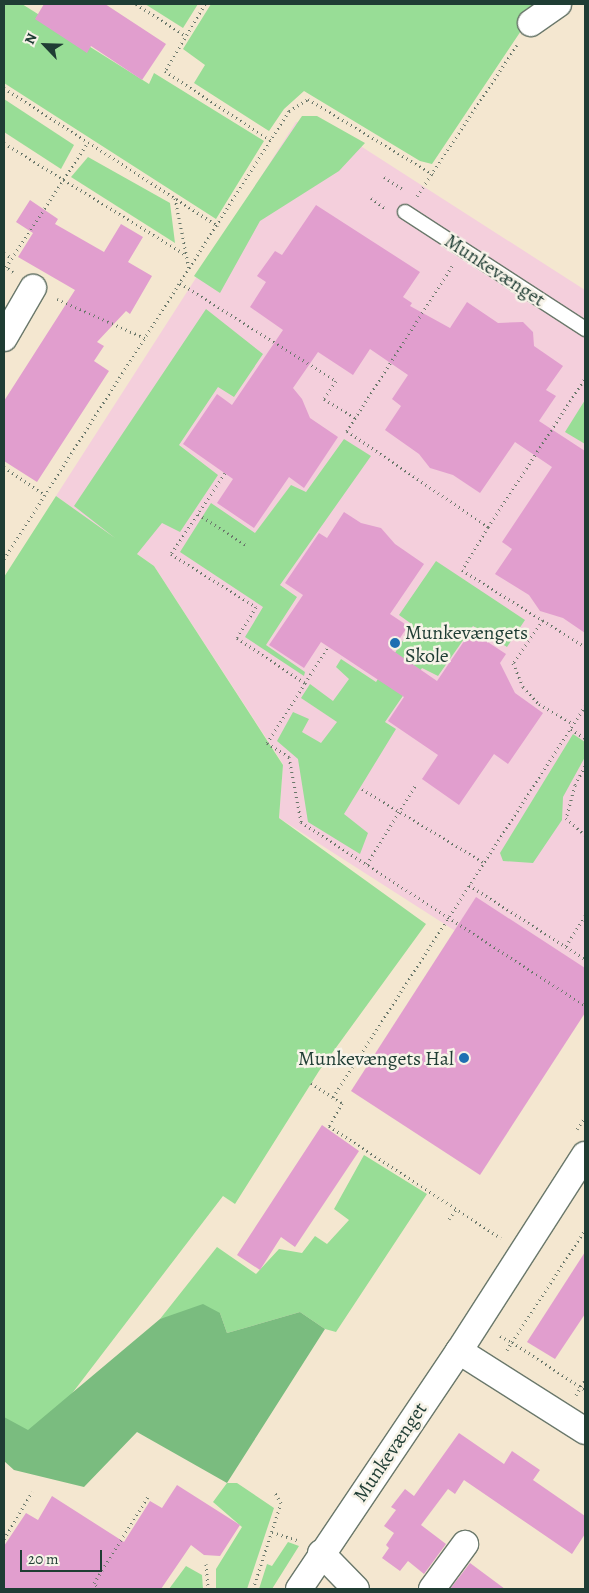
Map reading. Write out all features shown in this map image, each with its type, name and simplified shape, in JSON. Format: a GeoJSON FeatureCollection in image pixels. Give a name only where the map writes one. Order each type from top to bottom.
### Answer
{"type":"FeatureCollection","features":[{"type":"Feature","properties":{"kind":"street"},"geometry":{"type":"LineString","coordinates":[[531,23],[558,4]]}},
{"type":"Feature","properties":{"kind":"street"},"geometry":{"type":"LineString","coordinates":[[4,338],[34,288]]}},
{"type":"Feature","properties":{"kind":"street","name":"Munkevænget"},"geometry":{"type":"LineString","coordinates":[[299,1589],[459,1351],[585,1155]]}},
{"type":"Feature","properties":{"kind":"street"},"geometry":{"type":"LineString","coordinates":[[459,1351],[585,1432]]}},
{"type":"Feature","properties":{"kind":"street"},"geometry":{"type":"LineString","coordinates":[[432,1589],[465,1544]]}},
{"type":"Feature","properties":{"kind":"street"},"geometry":{"type":"LineString","coordinates":[[321,1554],[356,1589]]}},
{"type":"Feature","properties":{"kind":"lane","name":"Munkevænget"},"geometry":{"type":"LineString","coordinates":[[405,212],[585,329]]}},
{"type":"Feature","properties":{"kind":"path"},"geometry":{"type":"LineString","coordinates":[[136,4],[186,36]]}},
{"type":"Feature","properties":{"kind":"path"},"geometry":{"type":"LineString","coordinates":[[205,4],[165,71],[270,140]]}},
{"type":"Feature","properties":{"kind":"path"},"geometry":{"type":"LineString","coordinates":[[384,177],[415,198],[531,23]]}},
{"type":"Feature","properties":{"kind":"path"},"geometry":{"type":"LineString","coordinates":[[4,88],[218,226]]}},
{"type":"Feature","properties":{"kind":"path"},"geometry":{"type":"LineString","coordinates":[[4,559],[218,226],[289,110],[308,99],[432,174]]}},
{"type":"Feature","properties":{"kind":"path"},"geometry":{"type":"LineString","coordinates":[[88,142],[6,267],[34,288],[145,338]]}},
{"type":"Feature","properties":{"kind":"path"},"geometry":{"type":"LineString","coordinates":[[4,143],[186,255]]}},
{"type":"Feature","properties":{"kind":"path"},"geometry":{"type":"LineString","coordinates":[[175,198],[190,270]]}},
{"type":"Feature","properties":{"kind":"path"},"geometry":{"type":"LineString","coordinates":[[463,250],[347,431],[488,527]]}},
{"type":"Feature","properties":{"kind":"path"},"geometry":{"type":"LineString","coordinates":[[4,253],[12,258]]}},
{"type":"Feature","properties":{"kind":"path"},"geometry":{"type":"LineString","coordinates":[[180,283],[336,381],[324,399],[356,418]]}},
{"type":"Feature","properties":{"kind":"path"},"geometry":{"type":"LineString","coordinates":[[585,379],[462,570],[585,647]]}},
{"type":"Feature","properties":{"kind":"path"},"geometry":{"type":"LineString","coordinates":[[4,467],[45,495]]}},
{"type":"Feature","properties":{"kind":"path"},"geometry":{"type":"LineString","coordinates":[[225,473],[171,554],[256,607],[237,638],[305,683]]}},
{"type":"Feature","properties":{"kind":"path"},"geometry":{"type":"LineString","coordinates":[[198,514],[246,545]]}},
{"type":"Feature","properties":{"kind":"path"},"geometry":{"type":"LineString","coordinates":[[542,620],[514,663],[523,687],[538,704],[573,724]]}},
{"type":"Feature","properties":{"kind":"path"},"geometry":{"type":"LineString","coordinates":[[328,646],[268,743],[289,757],[301,822],[585,1006]]}},
{"type":"Feature","properties":{"kind":"path"},"geometry":{"type":"LineString","coordinates":[[333,1097],[585,706]]}},
{"type":"Feature","properties":{"kind":"path"},"geometry":{"type":"LineString","coordinates":[[571,729],[585,738]]}},
{"type":"Feature","properties":{"kind":"path"},"geometry":{"type":"LineString","coordinates":[[585,766],[575,785],[566,818],[585,835]]}},
{"type":"Feature","properties":{"kind":"path"},"geometry":{"type":"LineString","coordinates":[[367,864],[415,786]]}},
{"type":"Feature","properties":{"kind":"path"},"geometry":{"type":"LineString","coordinates":[[362,789],[483,862]]}},
{"type":"Feature","properties":{"kind":"path"},"geometry":{"type":"LineString","coordinates":[[469,885],[585,959]]}},
{"type":"Feature","properties":{"kind":"path"},"geometry":{"type":"LineString","coordinates":[[566,946],[585,916]]}},
{"type":"Feature","properties":{"kind":"path"},"geometry":{"type":"LineString","coordinates":[[311,1083],[342,1103],[328,1126],[523,1252]]}},
{"type":"Feature","properties":{"kind":"path"},"geometry":{"type":"LineString","coordinates":[[449,1219],[456,1209]]}},
{"type":"Feature","properties":{"kind":"path"},"geometry":{"type":"LineString","coordinates":[[512,1342],[585,1230]]}},
{"type":"Feature","properties":{"kind":"path"},"geometry":{"type":"LineString","coordinates":[[480,1365],[500,1336],[585,1390]]}},
{"type":"Feature","properties":{"kind":"path"},"geometry":{"type":"LineString","coordinates":[[253,1589],[281,1503],[274,1491]]}},
{"type":"Feature","properties":{"kind":"path"},"geometry":{"type":"LineString","coordinates":[[4,1539],[32,1492]]}},
{"type":"Feature","properties":{"kind":"path"},"geometry":{"type":"LineString","coordinates":[[100,1589],[94,1583],[149,1495]]}},
{"type":"Feature","properties":{"kind":"path"},"geometry":{"type":"LineString","coordinates":[[206,1564],[208,1589]]}},
{"type":"Feature","properties":{"kind":"shaded area","name":"Munkevængets Skole"},"geometry":{"type":"Polygon","coordinates":[[[320,120],[585,290],[585,1014],[279,818],[283,764],[154,566],[56,496],[296,122],[320,120]]]}},
{"type":"Feature","properties":{"kind":"green space"},"geometry":{"type":"Polygon","coordinates":[[[4,4],[22,4],[149,84],[154,73],[264,141],[216,219],[4,83],[4,4]]]}},
{"type":"Feature","properties":{"kind":"green space"},"geometry":{"type":"Polygon","coordinates":[[[145,4],[198,4],[183,28],[145,4]]]}},
{"type":"Feature","properties":{"kind":"green space"},"geometry":{"type":"Polygon","coordinates":[[[211,4],[539,4],[432,164],[420,161],[304,91],[284,109],[269,131],[194,83],[205,65],[183,49],[211,4]]]}},
{"type":"Feature","properties":{"kind":"green space"},"geometry":{"type":"Polygon","coordinates":[[[4,99],[74,145],[61,169],[4,132],[4,99]]]}},
{"type":"Feature","properties":{"kind":"green space"},"geometry":{"type":"Polygon","coordinates":[[[302,116],[317,116],[365,143],[339,171],[260,221],[220,293],[194,276],[302,116]]]}},
{"type":"Feature","properties":{"kind":"green space"},"geometry":{"type":"Polygon","coordinates":[[[88,157],[170,203],[175,243],[71,177],[88,157]]]}},
{"type":"Feature","properties":{"kind":"green space"},"geometry":{"type":"Polygon","coordinates":[[[206,309],[263,354],[234,397],[218,387],[179,445],[218,475],[180,532],[162,523],[137,554],[154,566],[283,765],[279,818],[426,924],[319,1071],[235,1204],[223,1196],[28,1451],[4,1436],[4,577],[56,496],[115,538],[74,506],[206,309]]]}},
{"type":"Feature","properties":{"kind":"green space"},"geometry":{"type":"Polygon","coordinates":[[[585,400],[585,444],[565,432],[585,400]]]}},
{"type":"Feature","properties":{"kind":"green space"},"geometry":{"type":"Polygon","coordinates":[[[344,439],[371,456],[280,585],[297,597],[266,645],[305,672],[304,676],[245,637],[263,607],[180,552],[211,503],[255,533],[291,485],[306,492],[344,439]]]}},
{"type":"Feature","properties":{"kind":"green space"},"geometry":{"type":"Polygon","coordinates":[[[436,561],[525,620],[507,647],[473,626],[438,676],[422,668],[385,722],[396,729],[344,814],[368,833],[360,854],[308,822],[298,759],[277,741],[293,712],[309,719],[302,732],[321,743],[337,722],[301,698],[310,684],[333,701],[349,679],[336,667],[341,659],[376,682],[413,625],[399,615],[436,561]]]}},
{"type":"Feature","properties":{"kind":"green space"},"geometry":{"type":"Polygon","coordinates":[[[573,734],[585,742],[585,757],[563,797],[562,820],[533,863],[503,861],[500,853],[573,734]]]}},
{"type":"Feature","properties":{"kind":"green space"},"geometry":{"type":"Polygon","coordinates":[[[364,1155],[427,1194],[336,1332],[325,1329],[300,1312],[227,1333],[220,1313],[160,1319],[217,1247],[256,1274],[279,1249],[302,1253],[315,1236],[327,1244],[349,1220],[334,1209],[364,1155]]]}},
{"type":"Feature","properties":{"kind":"green space"},"geometry":{"type":"Polygon","coordinates":[[[203,1304],[220,1313],[227,1333],[300,1312],[325,1329],[227,1483],[137,1432],[84,1487],[14,1470],[4,1461],[4,1417],[28,1430],[160,1319],[203,1304]]]}},
{"type":"Feature","properties":{"kind":"green space"},"geometry":{"type":"Polygon","coordinates":[[[227,1483],[237,1483],[274,1508],[247,1589],[216,1589],[216,1569],[242,1527],[213,1502],[227,1483]]]}},
{"type":"Feature","properties":{"kind":"green space"},"geometry":{"type":"Polygon","coordinates":[[[288,1542],[299,1546],[272,1589],[259,1589],[267,1564],[272,1566],[288,1542]]]}},
{"type":"Feature","properties":{"kind":"green space"},"geometry":{"type":"Polygon","coordinates":[[[186,1566],[202,1575],[203,1589],[169,1589],[186,1566]]]}},
{"type":"Feature","properties":{"kind":"building"},"geometry":{"type":"Polygon","coordinates":[[[44,4],[105,4],[166,44],[142,80],[91,46],[87,53],[35,19],[44,4]]]}},
{"type":"Feature","properties":{"kind":"building"},"geometry":{"type":"Polygon","coordinates":[[[30,200],[58,219],[55,224],[104,252],[121,224],[143,237],[128,262],[152,276],[130,314],[126,311],[97,342],[104,346],[94,361],[109,371],[37,482],[4,461],[4,401],[75,290],[18,257],[33,233],[16,222],[30,200]]]}},
{"type":"Feature","properties":{"kind":"building"},"geometry":{"type":"Polygon","coordinates":[[[316,205],[420,272],[403,297],[412,303],[410,306],[450,328],[467,302],[498,323],[523,322],[533,332],[534,346],[563,366],[546,390],[556,396],[539,421],[585,451],[585,633],[563,618],[540,611],[529,595],[495,574],[512,549],[502,542],[552,467],[515,442],[480,493],[453,475],[430,468],[419,454],[385,430],[401,406],[392,399],[408,375],[370,349],[353,375],[318,352],[293,388],[302,399],[310,418],[338,437],[304,488],[289,477],[254,528],[217,503],[233,479],[183,444],[217,394],[232,405],[283,330],[250,307],[266,282],[257,276],[275,251],[282,255],[316,205]]]}},
{"type":"Feature","properties":{"kind":"building"},"geometry":{"type":"Polygon","coordinates":[[[344,512],[361,523],[381,528],[395,544],[424,564],[390,614],[408,626],[392,650],[437,681],[471,631],[506,654],[500,663],[515,693],[543,713],[508,764],[494,754],[459,805],[422,779],[438,755],[388,721],[404,697],[321,642],[304,668],[269,645],[303,595],[285,583],[319,533],[327,538],[344,512]]]}},
{"type":"Feature","properties":{"kind":"building","name":"Munkevængets Hal"},"geometry":{"type":"Polygon","coordinates":[[[476,897],[585,968],[585,1013],[480,1175],[351,1091],[476,897]]]}},
{"type":"Feature","properties":{"kind":"building"},"geometry":{"type":"Polygon","coordinates":[[[322,1125],[359,1151],[295,1247],[281,1237],[260,1270],[237,1255],[322,1125]]]}},
{"type":"Feature","properties":{"kind":"building"},"geometry":{"type":"Polygon","coordinates":[[[585,1252],[585,1314],[555,1359],[527,1342],[585,1252]]]}},
{"type":"Feature","properties":{"kind":"building"},"geometry":{"type":"Polygon","coordinates":[[[459,1433],[504,1464],[512,1451],[540,1470],[533,1480],[585,1516],[585,1534],[572,1554],[464,1480],[455,1494],[448,1489],[421,1525],[446,1544],[424,1574],[408,1561],[400,1571],[382,1558],[389,1548],[386,1545],[394,1533],[384,1526],[396,1510],[391,1507],[405,1489],[414,1496],[459,1433]]]}},
{"type":"Feature","properties":{"kind":"building"},"geometry":{"type":"Polygon","coordinates":[[[177,1485],[240,1525],[220,1556],[204,1555],[191,1545],[161,1589],[4,1589],[4,1546],[26,1513],[38,1520],[52,1496],[124,1542],[150,1501],[162,1508],[177,1485]]]}},
{"type":"Feature","properties":{"kind":"building"},"geometry":{"type":"Polygon","coordinates":[[[470,1563],[505,1589],[450,1589],[470,1563]]]}},
{"type":"Feature","properties":{"kind":"place","name":"Munkevængets Skole"},"geometry":{"type":"Point","coordinates":[395,643]}},
{"type":"Feature","properties":{"kind":"place","name":"Munkevængets Hal"},"geometry":{"type":"Point","coordinates":[464,1058]}}]}
